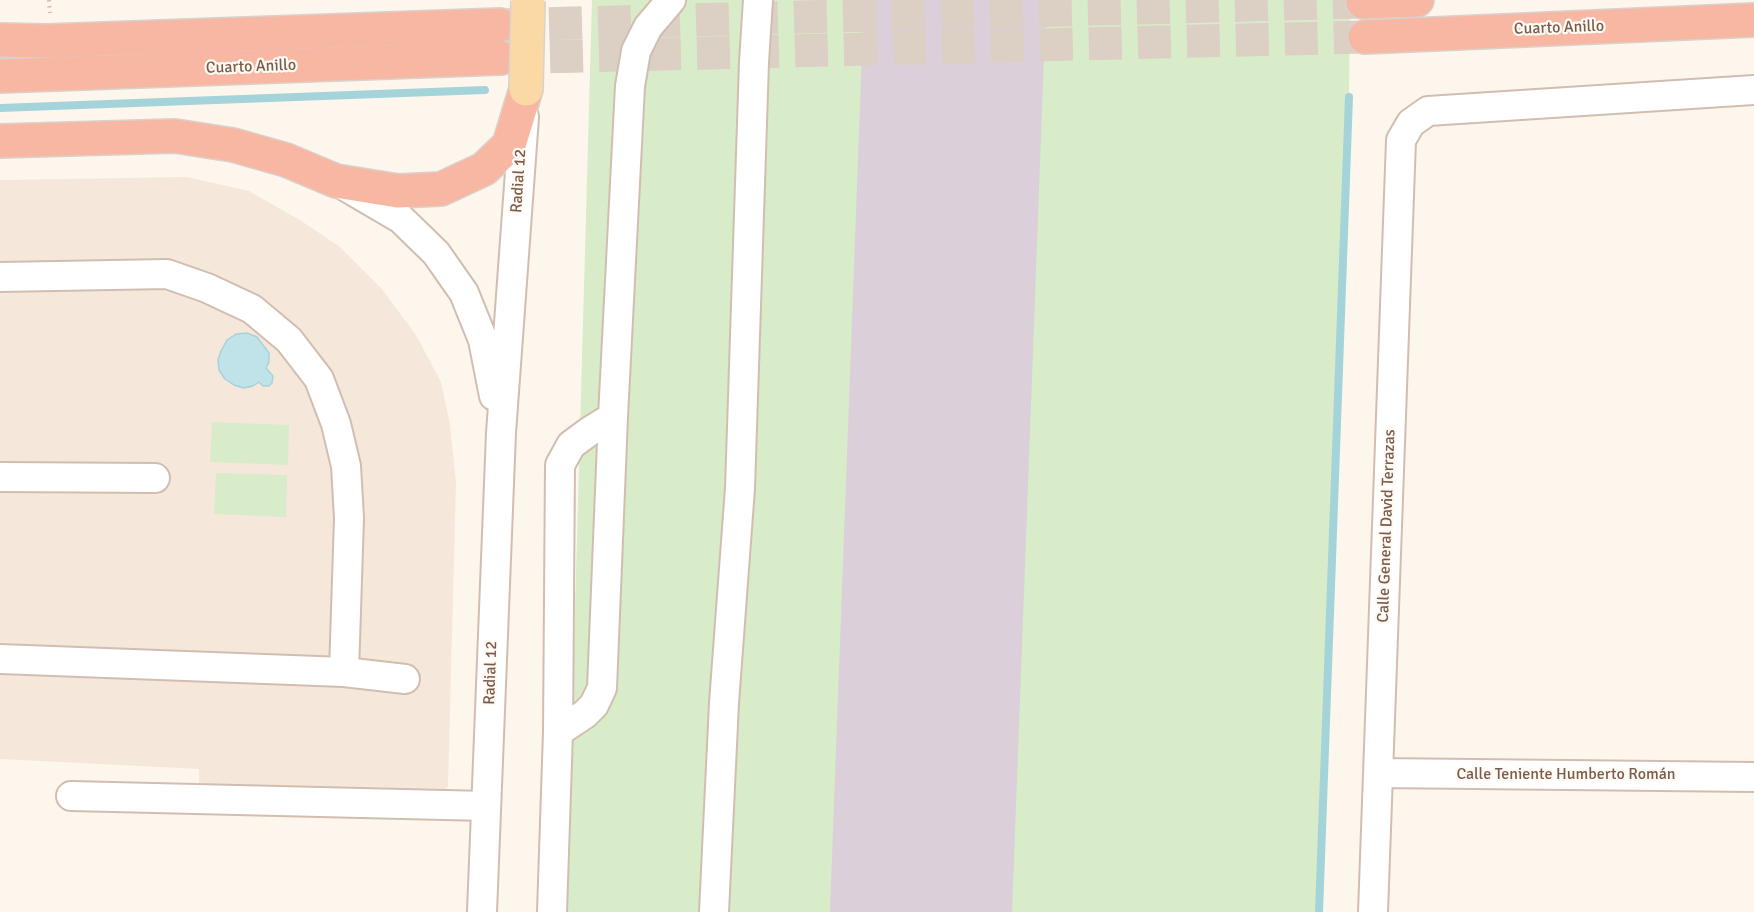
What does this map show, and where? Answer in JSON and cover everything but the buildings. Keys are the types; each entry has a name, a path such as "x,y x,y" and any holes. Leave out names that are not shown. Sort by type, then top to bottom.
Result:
{"highway":[{"path":"1363,2 1418,0"},
{"name":"Cuarto Anillo","path":"1365,37 1754,20"},
{"name":"Cuarto Anillo","path":"0,40 47,41 500,25"},
{"name":"Cuarto Anillo","path":"0,76 501,58"},
{"path":"0,141 175,136 233,145 286,160 336,181 398,191 441,189 484,169 508,145 526,89"}],"main road":[{"name":"Radial 12","path":"526,89 528,1"}],"street":[{"path":"558,732 585,714 594,705 602,688 630,86 636,51 648,27 671,0"},
{"path":"714,912 724,703 740,488 753,74 758,0"},
{"name":"Radial 12","path":"482,912 501,433 526,89"},
{"name":"Calle General David Terrazas","path":"1374,912 1401,140 1411,123 1428,111 1754,90"},
{"name":"Radial 12","path":"336,181 401,219 436,253 464,293 483,340 501,433"},
{"path":"0,277 167,274 207,288 252,309 289,340 319,379 336,424 346,466 349,518 344,672"},
{"path":"552,912 558,732 560,465 571,445 590,430 613,417"},
{"path":"0,477 155,478"},
{"path":"0,659 344,672 405,679"},
{"name":"Calle Teniente Humberto Román","path":"1379,773 1754,777"},
{"path":"71,796 486,806"}],"shaded area":[{"path":"187,177 249,191 303,222 340,247 381,288 416,335 441,382 450,425 456,483 448,786 440,798 199,789 199,769 0,759 0,180"}],"green space":[{"path":"592,0 880,0 841,912 565,912"},
{"path":"1042,0 1350,0 1349,97 1319,912 1007,912"},
{"path":"212,422 289,425 288,465 210,462"},
{"path":"216,473 287,475 286,517 214,514"}],"water":[{"path":"247,333 257,337 269,353 266,368 273,376 269,386 263,386 259,382 244,388 234,385 225,379 219,370 218,360 227,340 236,334"}],"waterway":[{"path":"0,108 485,90"},
{"path":"1319,912 1349,97"}],"runway":[{"path":"921,912 955,0"}],"tunnel":[{"path":"500,25 1363,2"},
{"path":"501,58 1365,37"}]}
